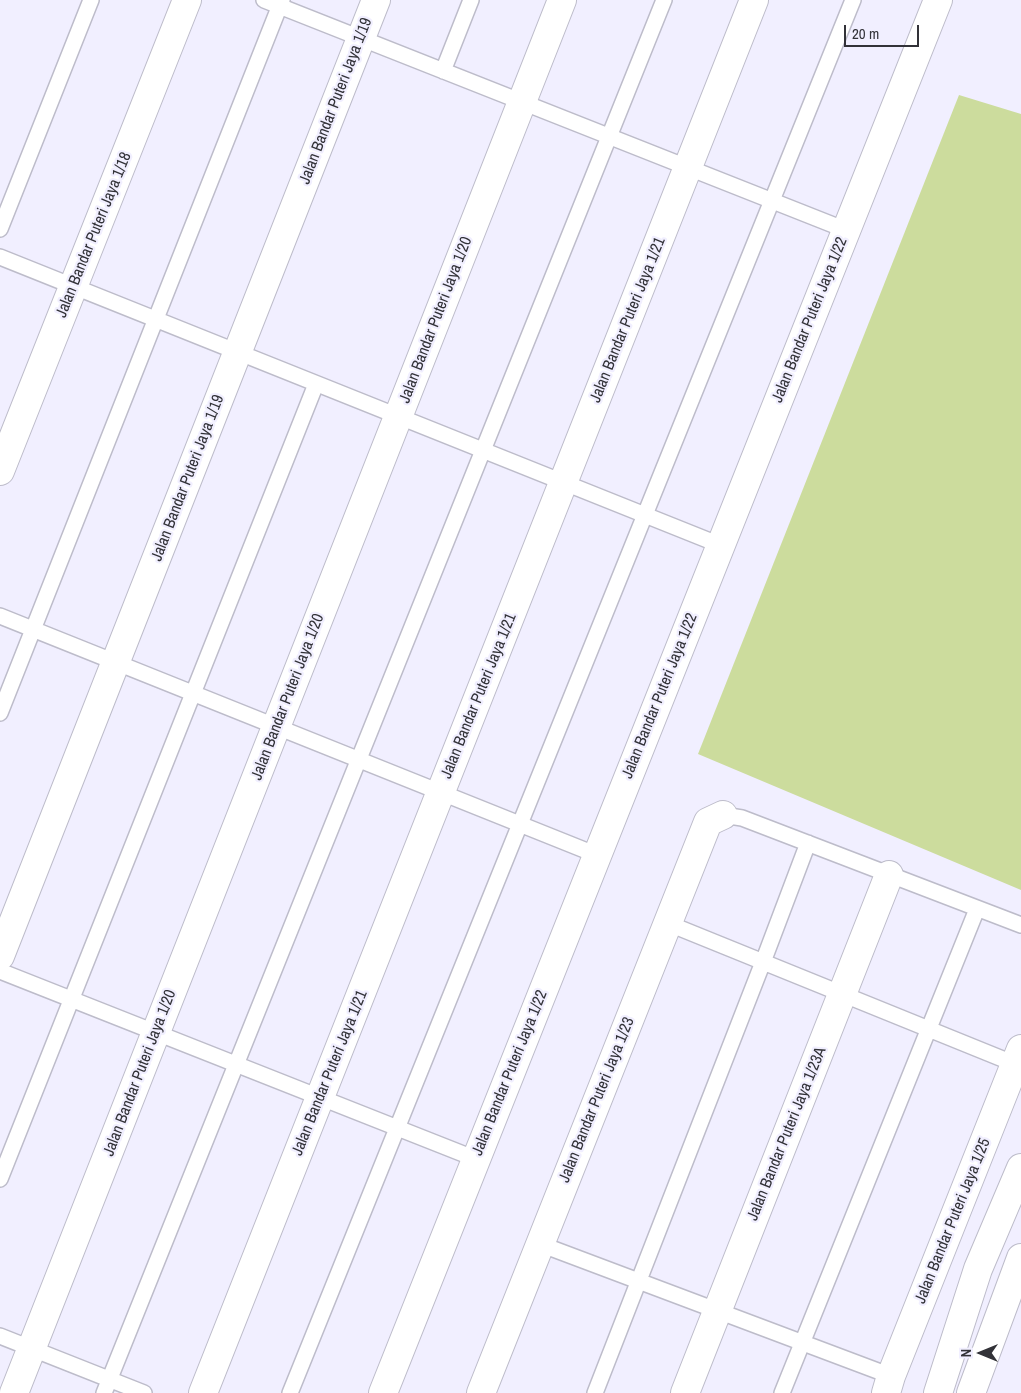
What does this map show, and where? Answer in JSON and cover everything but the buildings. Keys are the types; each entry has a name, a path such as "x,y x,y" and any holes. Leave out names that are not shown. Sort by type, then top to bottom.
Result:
{"street":[{"name":"Jalan Bandar Puteri Jaya 1/18","path":"0,471 187,0"},
{"name":"Jalan Bandar Puteri Jaya 1/19","path":"0,956 376,0"},
{"name":"Jalan Bandar Puteri Jaya 1/20","path":"14,1393 562,0"},
{"name":"Jalan Bandar Puteri Jaya 1/21","path":"203,1393 754,0"},
{"name":"Jalan Bandar Puteri Jaya 1/22","path":"383,1393 938,0"},
{"name":"Jalan Bandar Puteri Jaya 1/23","path":"481,1393 708,822 723,816"},
{"name":"Jalan Bandar Puteri Jaya 1/23A","path":"685,1393 889,875"},
{"name":"Jalan Bandar Puteri Jaya 1/25","path":"889,1384 1018,1057"},
{"path":"938,1393 978,1269 1021,1168"},
{"path":"971,1393 1021,1258"}],"lane":[{"path":"0,229 91,0"},
{"path":"264,0 281,3 443,71 846,230"},
{"path":"443,71 471,0"},
{"path":"107,1386 664,0"},
{"path":"290,1393 853,0"},
{"path":"0,713 281,3"},
{"path":"0,257 720,545"},
{"path":"0,1180 316,384"},
{"path":"0,616 597,855"},
{"path":"723,816 742,818 1021,925"},
{"path":"595,1393 808,843"},
{"path":"782,1393 976,909"},
{"path":"667,924 928,1029 1018,1057"},
{"path":"0,971 476,1159"},
{"path":"540,1244 803,1342 889,1384"},
{"path":"0,1336 32,1348 107,1386 144,1393"}],"green space":[{"path":"959,95 1021,114 1021,890 698,754"}]}
